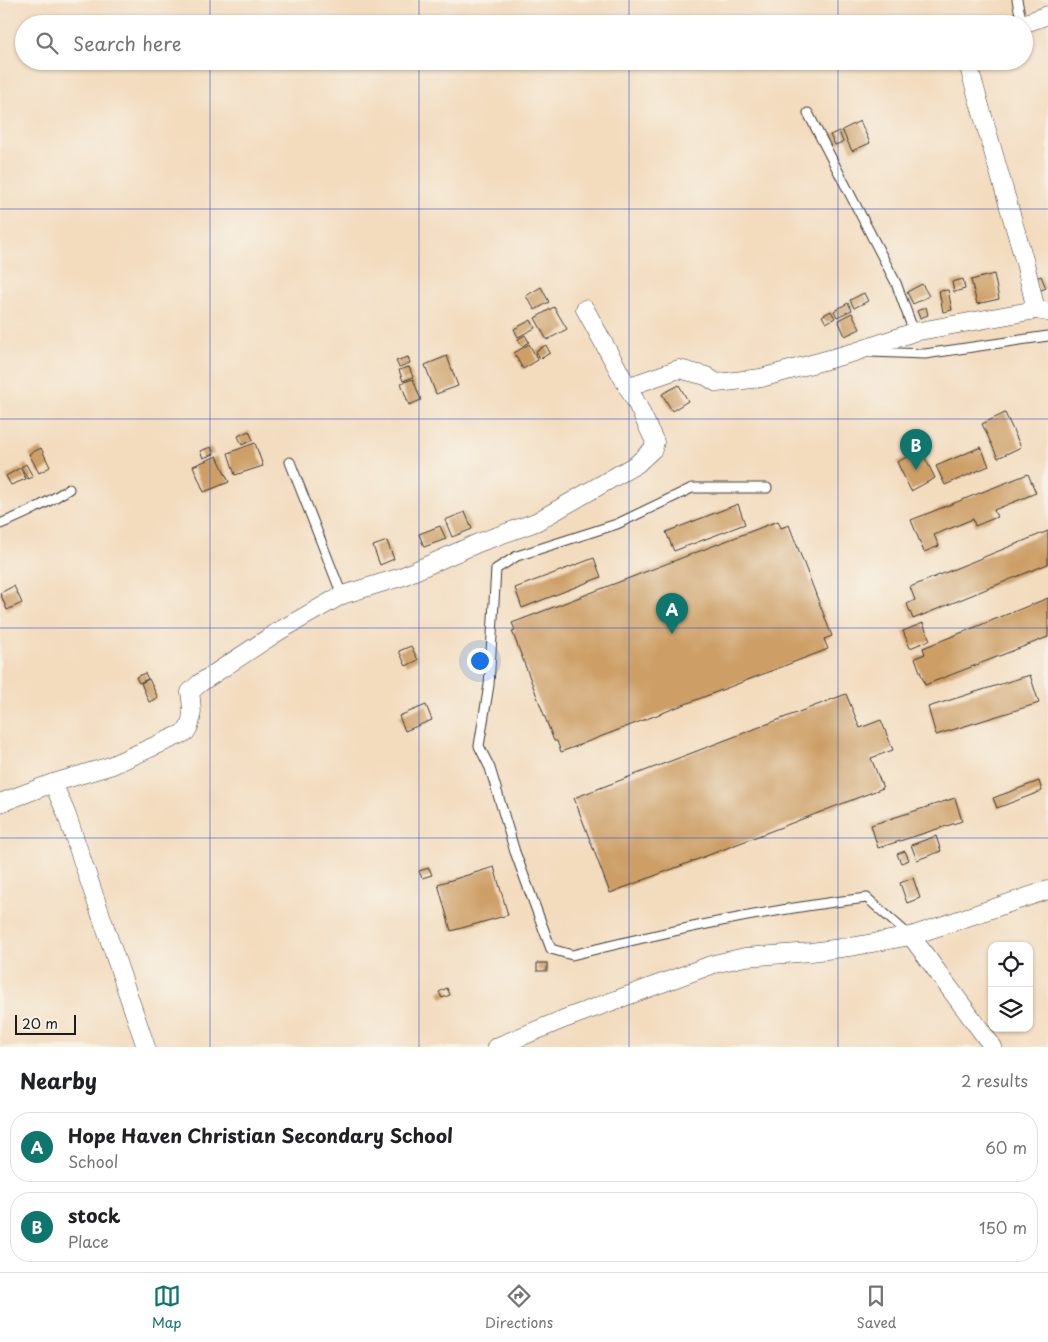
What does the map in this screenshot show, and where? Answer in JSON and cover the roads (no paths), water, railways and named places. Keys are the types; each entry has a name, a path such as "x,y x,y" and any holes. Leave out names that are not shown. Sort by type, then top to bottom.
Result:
{"street":[{"path":"1033,20 1048,15"},
{"path":"627,386 679,369 706,376 717,383 761,378 855,352 914,332 1042,311 1022,254 970,70"},
{"path":"0,803 53,783 110,766 186,732 191,725 192,702 190,692 200,683 279,631 342,595 401,577 478,543 536,522 637,464 653,449 655,442 637,404 585,309"},
{"path":"53,783 66,812 146,1047"},
{"path":"496,1047 714,964 745,957 838,949 911,936 1048,890"},
{"path":"911,936 993,1047"}],"lane":[{"path":"1017,0 1021,15"},
{"path":"808,113 896,283 914,332"},
{"path":"855,352 925,354 1048,336"},
{"path":"290,462 342,595"},
{"path":"767,488 692,488 617,524 517,556 496,568 489,685 479,746 490,768 515,852 551,949 572,955 704,925 826,903 867,898 911,936"},
{"path":"0,524 48,502 69,489"}],"place":[{"name":"stock","path":"916,470"},
{"name":"Hope Haven Christian Secondary School","path":"672,634"}]}
